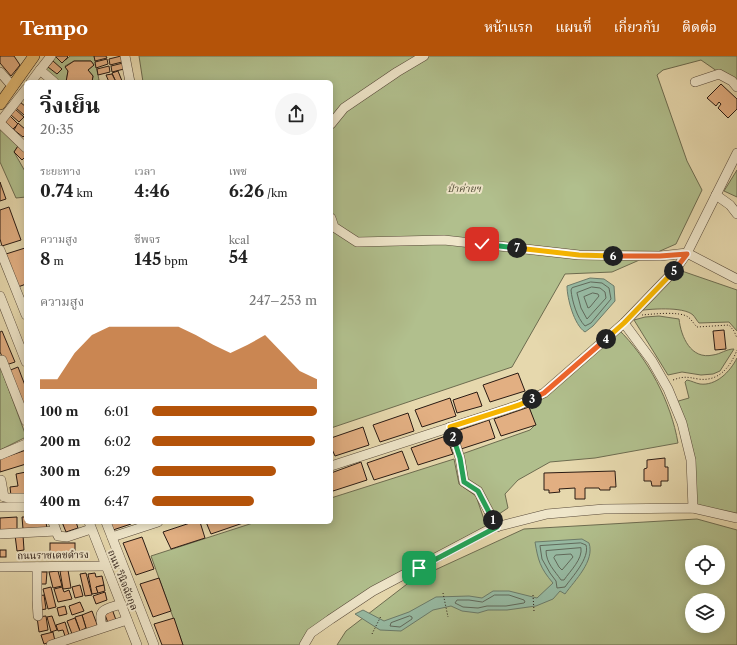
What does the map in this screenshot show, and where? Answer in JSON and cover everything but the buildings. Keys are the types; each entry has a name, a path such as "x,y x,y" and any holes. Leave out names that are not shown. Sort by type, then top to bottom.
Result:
{"main road":[{"path":"0,104 34,56"}],"street":[{"path":"32,80 51,56"},
{"path":"125,56 130,80"},
{"path":"333,122 344,108 397,72 424,56"},
{"path":"40,70 52,80"},
{"path":"0,72 13,87"},
{"path":"695,82 719,74 732,81 737,87"},
{"path":"24,95 0,122 24,146"},
{"path":"333,465 519,405 544,393 624,323 676,269 687,254 737,153"},
{"path":"716,194 730,205 737,214"},
{"path":"333,224 334,227 357,242 444,240 579,255 660,256 687,254 737,279"},
{"path":"0,250 24,310"},
{"path":"0,296 24,357"},
{"path":"624,323 652,361 665,384 682,423 691,460 693,508"},
{"path":"1,359 24,416"},
{"path":"450,427 460,458 464,482 478,491 497,527"},
{"path":"0,455 24,445"},
{"path":"1,480 4,497 24,498"},
{"path":"0,507 24,507"},
{"path":"304,645 311,633 373,592 497,527 547,514 604,509 693,508 737,518"},
{"path":"54,524 58,536 66,536 90,525"},
{"path":"107,524 154,645"},
{"path":"112,537 152,524"},
{"name":"ถนน วินิจฉัยกุล","path":"90,525 137,645"},
{"path":"0,534 56,531"},
{"path":"37,566 38,616"},
{"name":"ถนนราชเดชดำรง","path":"0,567 106,566"},
{"path":"102,625 100,616 101,613 104,610 121,604"},
{"path":"51,645 127,620"}],"path":[{"path":"639,317 658,313 688,316 696,327 729,325 737,338"},
{"path":"665,384 681,376 704,379 717,377 729,367 737,350"},
{"path":"443,593 448,617"},
{"path":"533,595 534,611"},
{"path":"372,634 381,616"}],"green space":[{"path":"53,56 66,60 70,56 94,56 99,80 92,80 93,76 88,70 94,65 91,61 74,61 65,66 68,71 66,80 58,80 45,69"},
{"name":"ป่าค่ายฯ","path":"139,56 737,56 737,85 701,60 663,70 657,75 687,161 702,190 676,244 612,272 565,274 512,367 333,427 333,80 143,80"},
{"path":"0,128 18,146 14,152 24,170 24,197 16,198 0,162"},
{"path":"737,170 737,197 724,191"},
{"path":"676,269 737,290 737,331 729,322 699,323 693,315 682,310 666,309 636,311"},
{"path":"659,316 679,319 682,333 688,346 699,354 705,356 713,355 734,349 720,371 713,374 701,375 682,372 668,375 634,320 645,317"},
{"path":"618,329 639,353 657,382 670,412 678,443 595,458 550,462 518,480 505,494 508,508 496,516 466,479 462,454 530,430 535,425 529,407 542,394"},
{"path":"737,358 737,518 693,508 695,485 675,402 689,398 685,382 687,380 700,384 712,383 722,377 731,368"},
{"path":"0,366 24,431 24,438 0,450"},
{"path":"454,459 459,484 476,496 488,531 327,616 303,639 300,645 183,645 151,556 250,524 333,524 333,497"},
{"path":"697,519 737,530 737,645 337,645 346,631 411,581 524,529"}],"water":[{"path":"590,278 604,279 614,286 615,301 593,326 585,332 581,329 574,318 568,297 567,286"},
{"path":"582,539 589,543 590,550 587,563 579,576 565,594 560,591 553,599 536,606 507,610 488,610 478,613 462,611 451,606 433,610 401,631 380,630 355,614 363,610 384,621 409,612 436,597 469,596 482,598 493,591 509,591 537,598 553,583 540,564 535,542"}],"route":[{"path":"419,568 492,528 497,527 478,491 464,482 460,458 450,427 519,405 544,393 624,323 676,269 687,254 660,256 579,255 482,244"}]}
